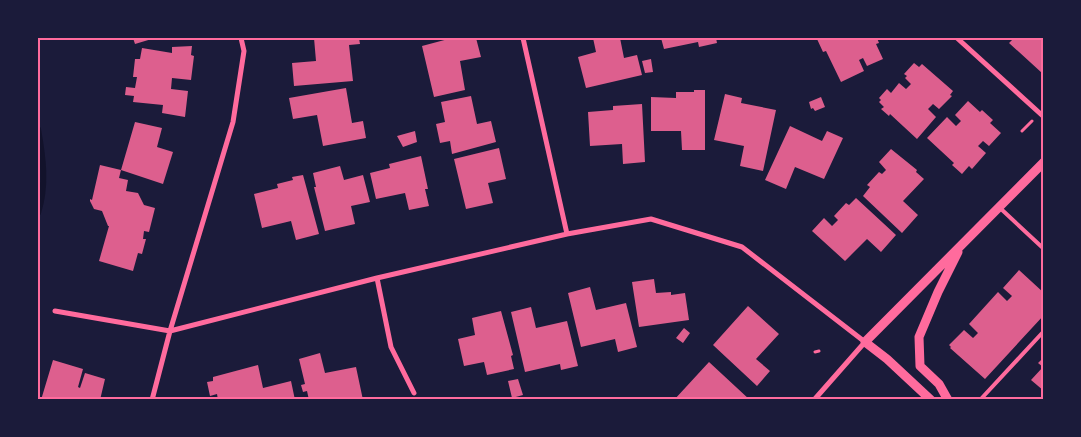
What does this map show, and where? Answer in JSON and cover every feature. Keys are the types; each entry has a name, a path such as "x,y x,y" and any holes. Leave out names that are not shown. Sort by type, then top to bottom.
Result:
{"street":[{"path":"152,400 170,330 233,122 244,51 241,38"},
{"path":"523,38 566,234"},
{"path":"957,38 1044,117"},
{"path":"814,400 865,342 1044,162"},
{"path":"55,311 170,330 377,278 566,234 651,219 742,247 887,359 931,400"},
{"path":"948,400 939,384 920,366 918,340 938,292 963,244"},
{"path":"377,278 390,347 414,392"}],"lane":[{"path":"1000,208 1044,249"},
{"path":"980,400 1044,332"}],"building":[{"path":"133,38 155,38 135,44"},
{"path":"314,38 359,38 360,44 349,45 353,81 294,86 292,63 316,61"},
{"path":"452,38 476,38 481,57 460,61 465,90 434,97 422,46"},
{"path":"593,38 620,38 624,58 637,55 642,75 586,88 578,57 596,52"},
{"path":"661,38 716,38 717,43 699,47 698,42 664,49"},
{"path":"877,38 879,43 876,44 883,59 867,66 863,58 859,60 864,71 841,82 826,51 823,52 817,39"},
{"path":"1014,38 1044,38 1044,71 1042,73 1009,43"},
{"path":"192,46 191,55 194,56 191,80 172,78 171,89 188,91 185,117 162,113 163,105 133,102 134,96 125,95 126,87 135,88 137,77 133,77 135,59 140,59 142,48 172,53 172,47"},
{"path":"651,59 653,72 645,73 642,61"},
{"path":"914,63 919,67 922,64 953,91 950,95 952,96 939,109 933,104 928,109 936,117 917,139 890,114 889,116 881,109 884,107 879,102 881,100 879,98 887,89 891,93 899,83 906,89 911,84 904,74"},
{"path":"346,88 352,123 363,121 366,138 323,146 317,115 293,119 289,98"},
{"path":"694,90 705,90 705,150 682,150 681,131 651,131 651,97 676,98 676,92 694,92"},
{"path":"725,94 742,98 741,103 776,110 763,171 740,166 744,146 714,140"},
{"path":"471,96 477,124 491,121 496,142 452,154 450,141 440,143 436,124 445,122 441,102"},
{"path":"821,97 825,107 815,111 813,108 811,109 809,102"},
{"path":"968,101 993,120 990,123 1001,133 989,146 983,141 978,146 986,153 972,169 969,166 962,174 952,165 954,163 927,138 947,117 956,126 961,121 955,115"},
{"path":"642,104 645,162 623,164 622,144 590,146 588,112 613,110 613,106"},
{"path":"135,122 162,128 157,147 173,152 163,184 121,170"},
{"path":"790,126 822,141 827,131 843,138 824,179 795,167 786,189 765,180"},
{"path":"415,131 417,142 403,147 397,136"},
{"path":"499,148 506,179 488,183 493,203 466,209 454,159"},
{"path":"891,149 917,170 916,172 924,179 903,201 918,215 902,233 863,196 870,187 867,185 879,172 882,174 886,170 879,162"},
{"path":"421,156 428,189 425,189 429,206 409,210 405,193 376,199 370,173 390,168 389,164"},
{"path":"100,165 121,170 119,178 128,180 126,191 138,193 144,205 155,208 149,232 144,231 143,239 146,239 142,254 138,253 133,271 99,261 109,226 102,211 94,209 90,201 90,199 92,200"},
{"path":"340,166 344,180 363,175 370,202 351,206 355,224 325,231 314,187 316,187 313,173"},
{"path":"303,175 319,234 296,240 291,221 262,228 254,194 278,188 277,184 293,180 292,177"},
{"path":"856,198 896,235 881,252 867,239 845,261 812,231 824,218 832,226 838,220 834,216 846,203 849,205"},
{"path":"1019,270 1044,293 1044,315 985,379 949,345 964,330 973,338 978,333 969,324 998,292 1007,301 1012,296 1003,288"},
{"path":"654,279 656,293 671,292 671,295 685,293 689,320 639,327 632,282"},
{"path":"590,287 596,310 626,303 637,347 618,352 615,339 581,347 568,293"},
{"path":"748,306 779,334 756,359 770,371 757,386 713,345"},
{"path":"531,307 536,328 567,321 578,366 561,370 560,364 525,372 511,312"},
{"path":"501,311 513,355 511,356 514,369 487,375 484,362 464,366 458,339 475,335 472,318"},
{"path":"684,328 690,333 683,343 676,338"},
{"path":"320,353 325,373 356,367 363,400 309,400 307,391 303,392 301,385 305,384 299,359"},
{"path":"1044,357 1044,391 1031,380 1043,367 1038,363"},
{"path":"53,360 83,369 78,387 80,388 85,373 105,379 100,400 41,400"},
{"path":"709,362 750,400 674,400"},
{"path":"258,365 263,388 291,381 295,400 242,400 242,397 231,400 218,400 217,394 210,396 207,382 213,381 213,377"},
{"path":"518,379 523,395 512,398 508,381"}],"waterway":[{"path":"38,129 43,160 43,182 38,213"}]}
